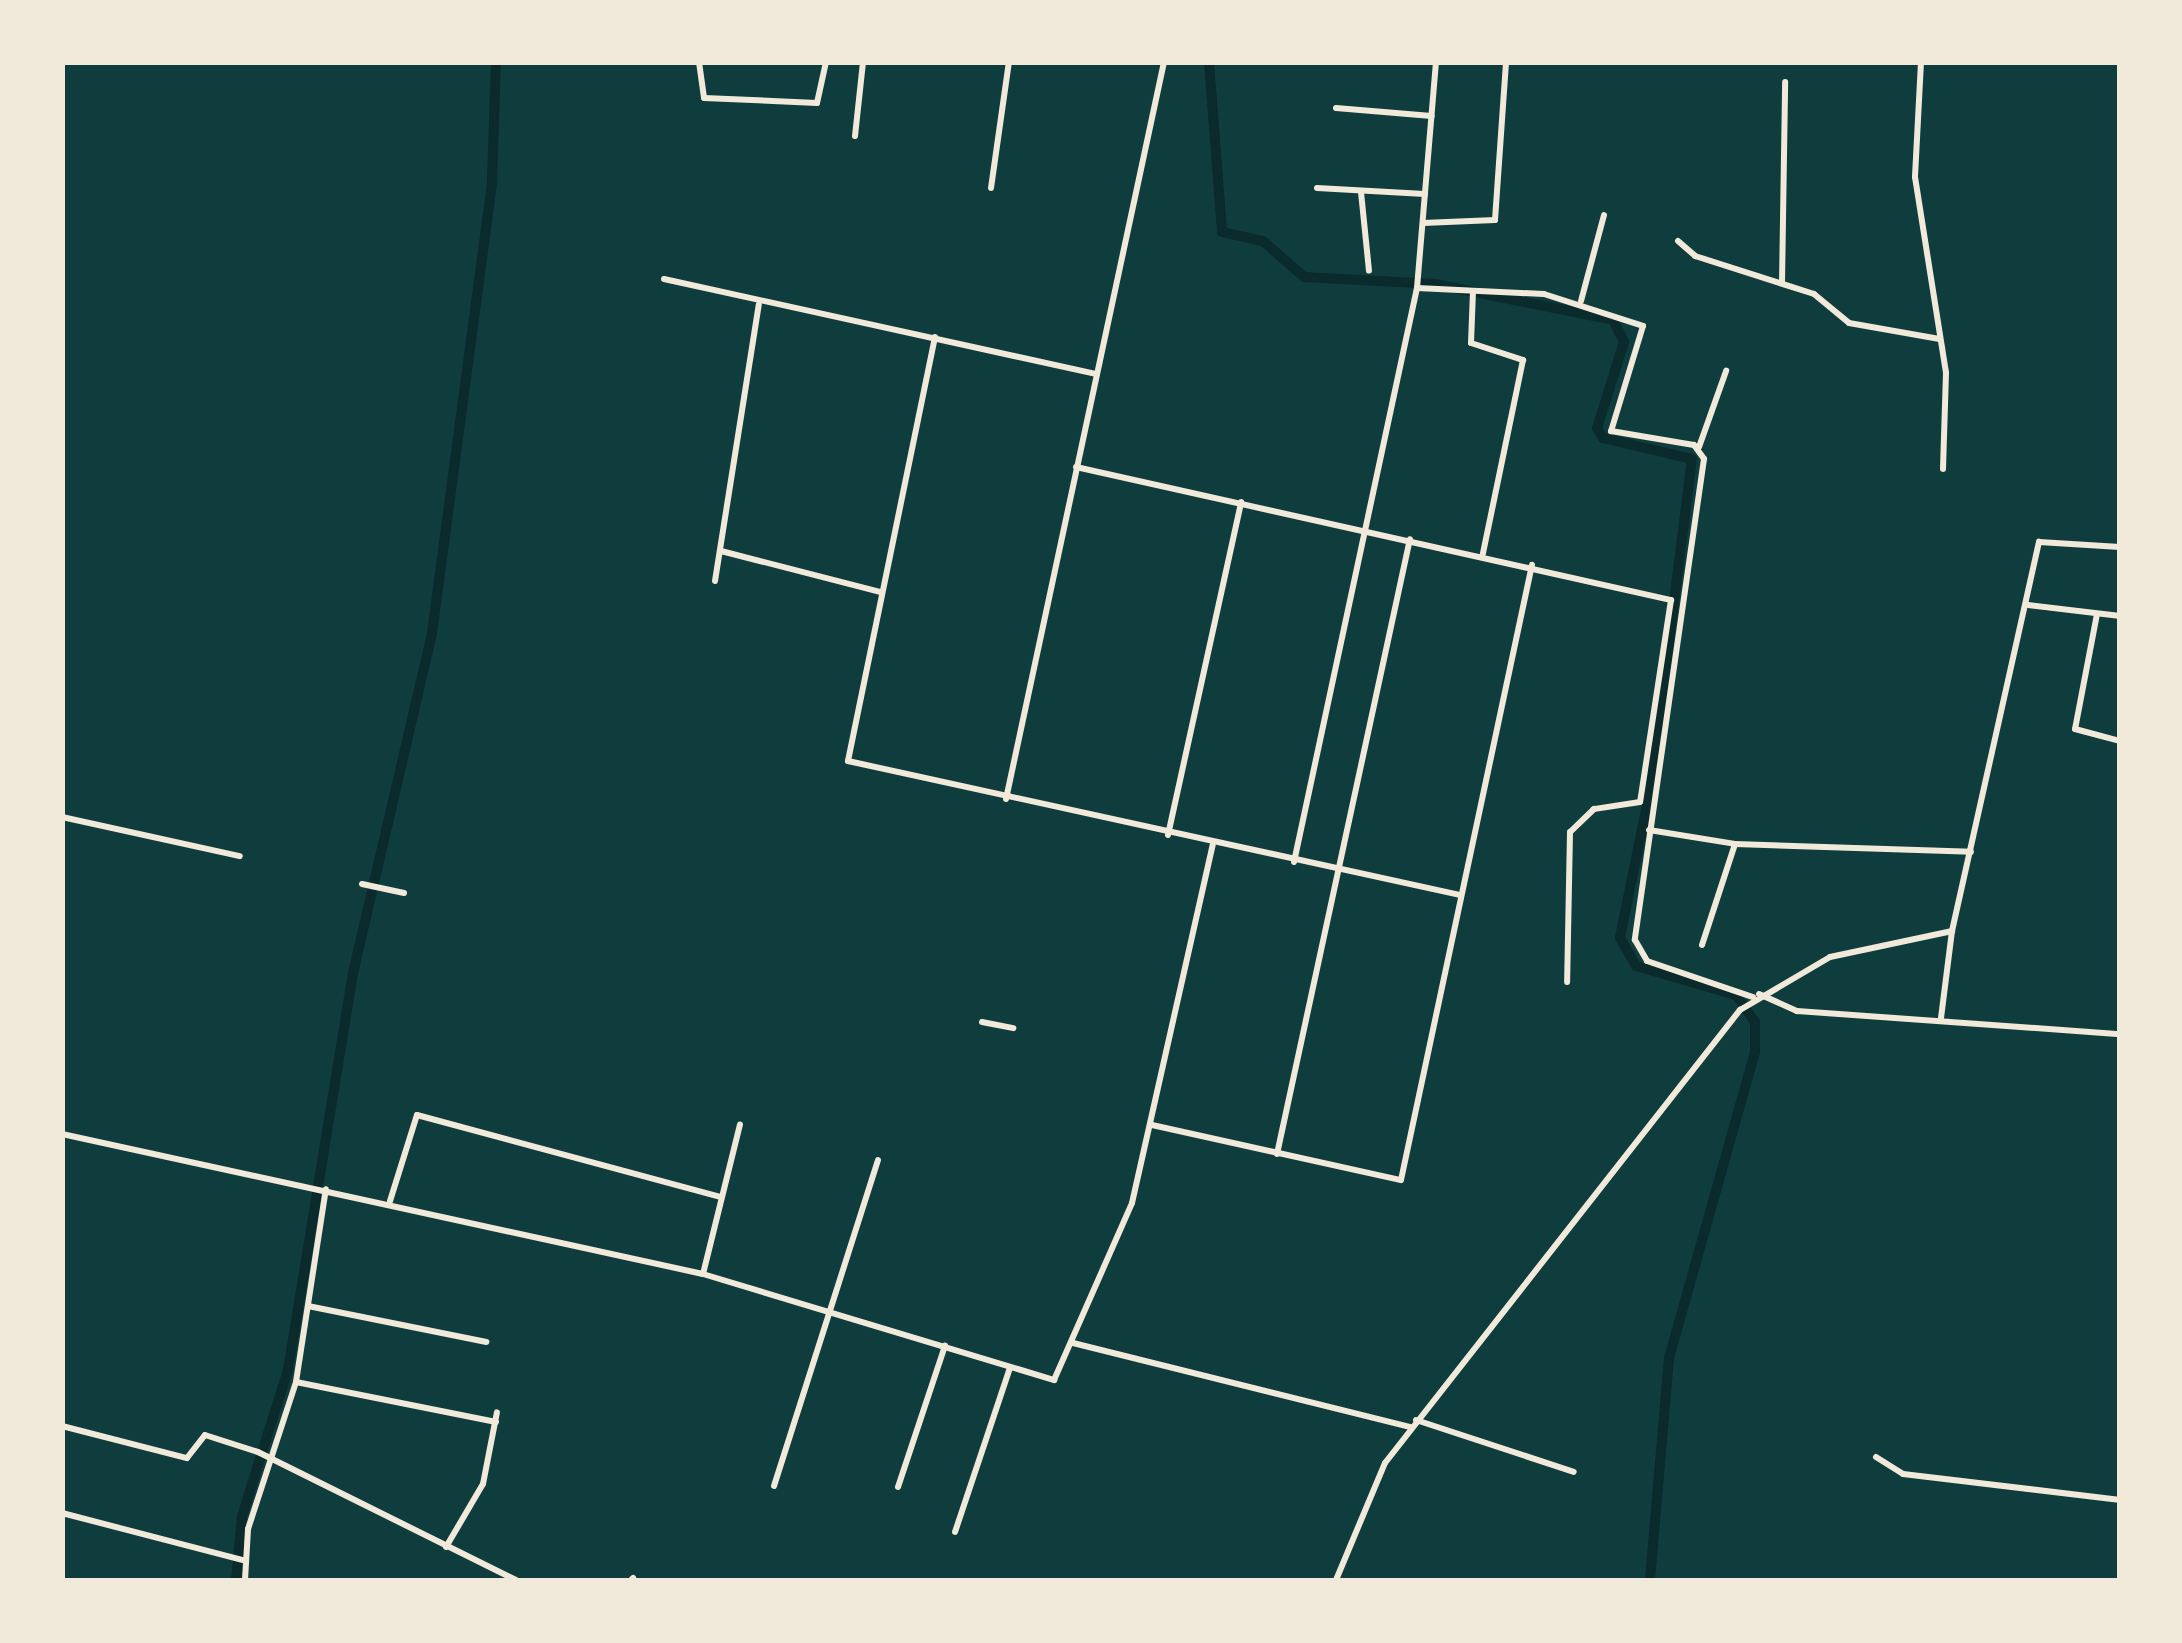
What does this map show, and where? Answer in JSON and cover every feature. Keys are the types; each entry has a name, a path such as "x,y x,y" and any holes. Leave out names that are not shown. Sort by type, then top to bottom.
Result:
{"street":[{"path":"700,62 704,98 817,103 826,62"},
{"path":"855,136 862,62"},
{"path":"991,188 1010,62"},
{"path":"1006,799 1164,62"},
{"path":"1294,862 1418,284 1436,62"},
{"path":"1422,222 1496,218 1506,62"},
{"path":"1921,62 1915,178 1940,339 1942,469"},
{"path":"1782,282 1785,82"},
{"path":"1336,108 1432,116"},
{"path":"1317,188 1424,194"},
{"path":"1361,192 1369,271"},
{"path":"1580,301 1604,215"},
{"path":"1678,241 1696,256 1782,282 1849,323 1940,339"},
{"path":"664,279 758,304 935,337 1098,374"},
{"path":"1418,284 1580,301 1643,326 1611,430 1698,447"},
{"path":"1472,291 1471,344 1523,357 1482,554"},
{"path":"716,580 758,304"},
{"path":"935,337 848,761 1212,845 1460,895"},
{"path":"1726,371 1698,447 1682,660 1634,908 1642,958 1797,1010 2120,1034"},
{"path":"1076,467 1532,565 1674,607 1640,802 1594,809 1570,832 1567,982"},
{"path":"1168,835 1242,502"},
{"path":"1941,1018 1952,931 2042,538 2120,547"},
{"path":"1277,1154 1410,539"},
{"path":"721,551 881,592"},
{"path":"1152,1126 1401,1180 1532,565"},
{"path":"2028,605 2120,616"},
{"path":"2096,614 2075,729 2120,741"},
{"path":"62,818 240,856"},
{"path":"1648,830 1735,844 1971,852"},
{"path":"1702,945 1735,844"},
{"path":"62,1134 390,1201 703,1274 834,1310 1054,1380 1132,1203 1212,845"},
{"path":"366,885 404,893"},
{"path":"1336,1580 1370,1484 1740,1010 1754,997 1847,952 1952,931"},
{"path":"982,1022 1014,1028"},
{"path":"390,1201 417,1115 721,1197"},
{"path":"703,1274 740,1124"},
{"path":"774,1486 834,1310 878,1160"},
{"path":"245,1580 241,1561 269,1456 296,1382 321,1188"},
{"path":"308,1306 486,1342"},
{"path":"1073,1342 1414,1424 1574,1472"},
{"path":"898,1487 945,1346"},
{"path":"956,1532 1010,1368"},
{"path":"296,1382 496,1422"},
{"path":"446,1546 483,1484 498,1412"},
{"path":"62,1426 186,1458 205,1435 258,1452 516,1580"},
{"path":"1876,1458 1903,1474 2120,1500"},
{"path":"62,1513 241,1561"}],"waterway":[{"path":"236,1580 242,1516 288,1370 353,973 432,633 492,181 496,62"},
{"path":"1209,62 1222,232 1263,241 1304,277 1435,284 1613,320 1624,342 1597,428 1603,438 1692,459 1651,785 1620,938 1636,966 1736,995 1755,1022 1755,1052 1669,1358 1650,1580"}]}
